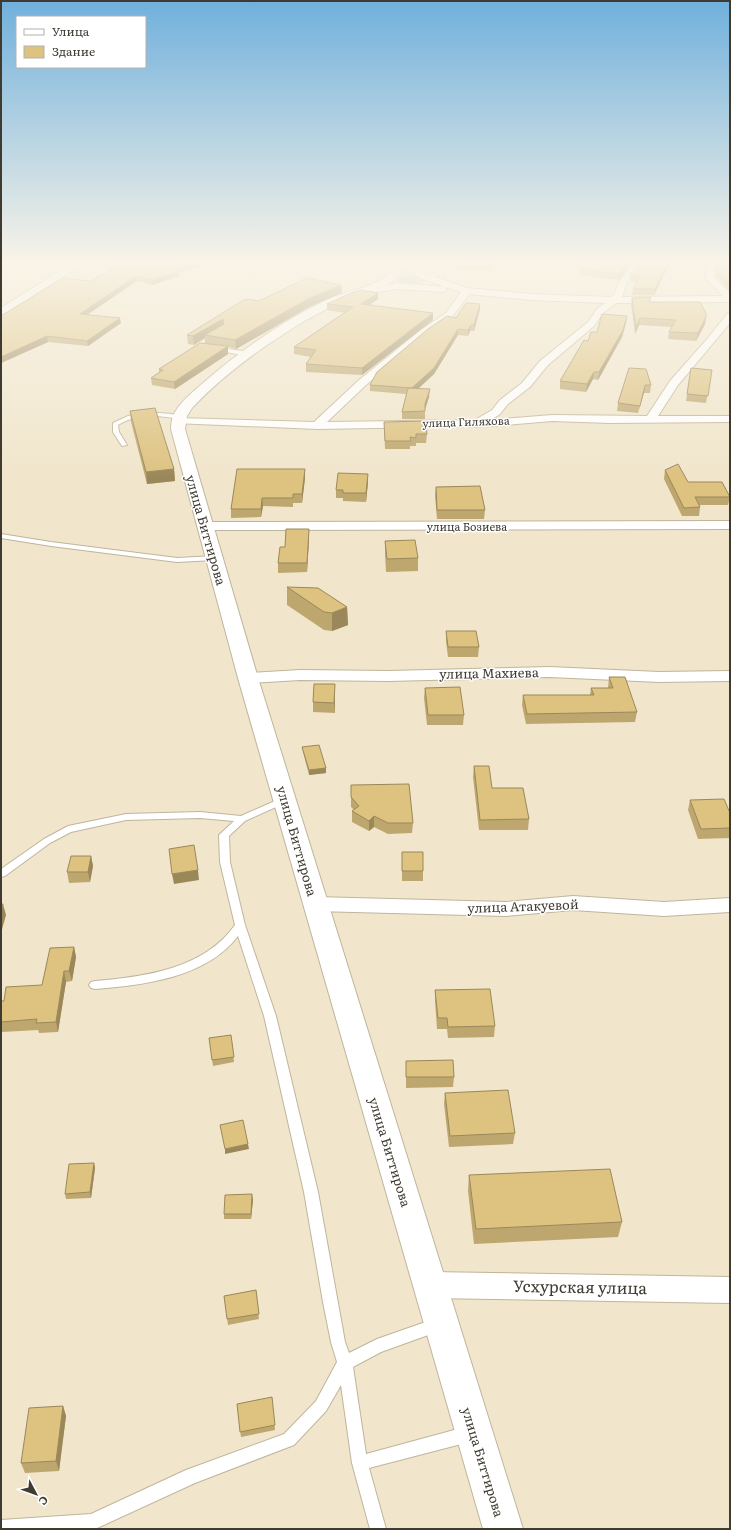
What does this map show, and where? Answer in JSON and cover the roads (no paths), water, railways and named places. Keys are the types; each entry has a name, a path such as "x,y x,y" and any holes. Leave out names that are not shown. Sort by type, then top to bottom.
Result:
{"street":[{"path":"179,419 188,404 208,386 248,354 278,334"},
{"path":"318,426 332,410 363,382 421,334"},
{"path":"479,422 496,412 504,402 526,385 539,368 578,334"},
{"path":"650,420 674,383 716,334"},
{"name":"улица Гиляхова","path":"179,419 257,426 494,423 552,418 650,420 730,419"},
{"name":"улица Биттирова","path":"179,419 179,436 248,678 503,1529"},
{"name":"улица Бозиева","path":"205,526 730,525"},
{"name":"улица Махиева","path":"248,678 300,675 388,676 550,672 585,672 659,677 730,676"},
{"name":"улица Атакуевой","path":"315,904 506,909 537,905 573,903 664,908 730,905"},
{"name":"Усхурская улица","path":"430,1285 730,1290"}],"lane":[{"path":"212,349 248,354"},
{"path":"124,445 116,432 115,424 121,420 148,414 179,419"},
{"path":"1,536 177,560 215,558"},
{"path":"284,800 242,819 224,834 225,862 240,926 270,1016 311,1192 331,1309 338,1342 345,1363 360,1463 378,1529"},
{"path":"1,874 47,841 68,829 126,817 200,815 242,819"},
{"path":"95,985 147,979 192,964 223,946 240,926"},
{"path":"1,1528 92,1522 192,1476 289,1440 321,1406 345,1363 378,1346 442,1323"},
{"path":"360,1463 473,1433"}]}
